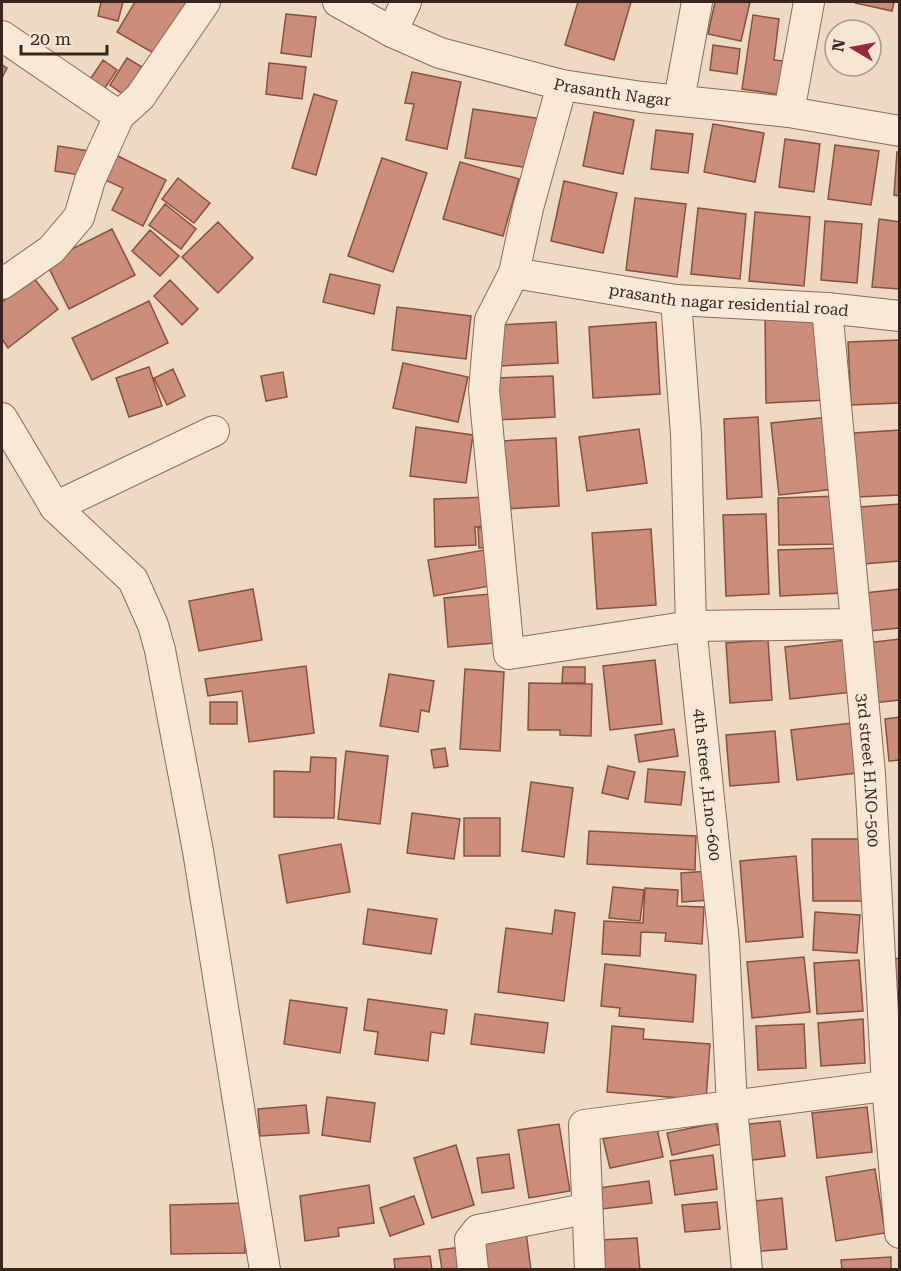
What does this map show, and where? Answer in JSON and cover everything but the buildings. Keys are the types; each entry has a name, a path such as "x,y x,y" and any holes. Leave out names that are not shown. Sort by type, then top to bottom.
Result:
{"street":[{"path":"2,284 51,250 79,217 90,180 119,116 140,97 205,2"},
{"name":"Prasanth Nagar","path":"338,2 392,32 440,53 562,85 789,112 900,131"},
{"path":"392,32 406,2"},
{"path":"679,100 697,2"},
{"path":"789,112 809,2"},
{"path":"2,36 119,116"},
{"path":"562,85 528,208 514,273 490,320 484,390 509,654 691,626 855,624"},
{"name":"prasanth nagar residential road","path":"514,273 676,300 827,308 900,316"},
{"name":"4th street ,H.no-600","path":"676,300 686,434 691,626 724,942 732,1107 747,1269"},
{"name":"3rd street H.NO-500","path":"827,308 870,774 893,1085 900,1233"},
{"path":"5,431 55,507 133,580 153,625 160,650 198,851 265,1269"},
{"path":"55,507 214,431"},
{"path":"590,1269 585,1209 584,1125 893,1085"},
{"path":"473,1269 470,1240 478,1230 585,1209"}]}
